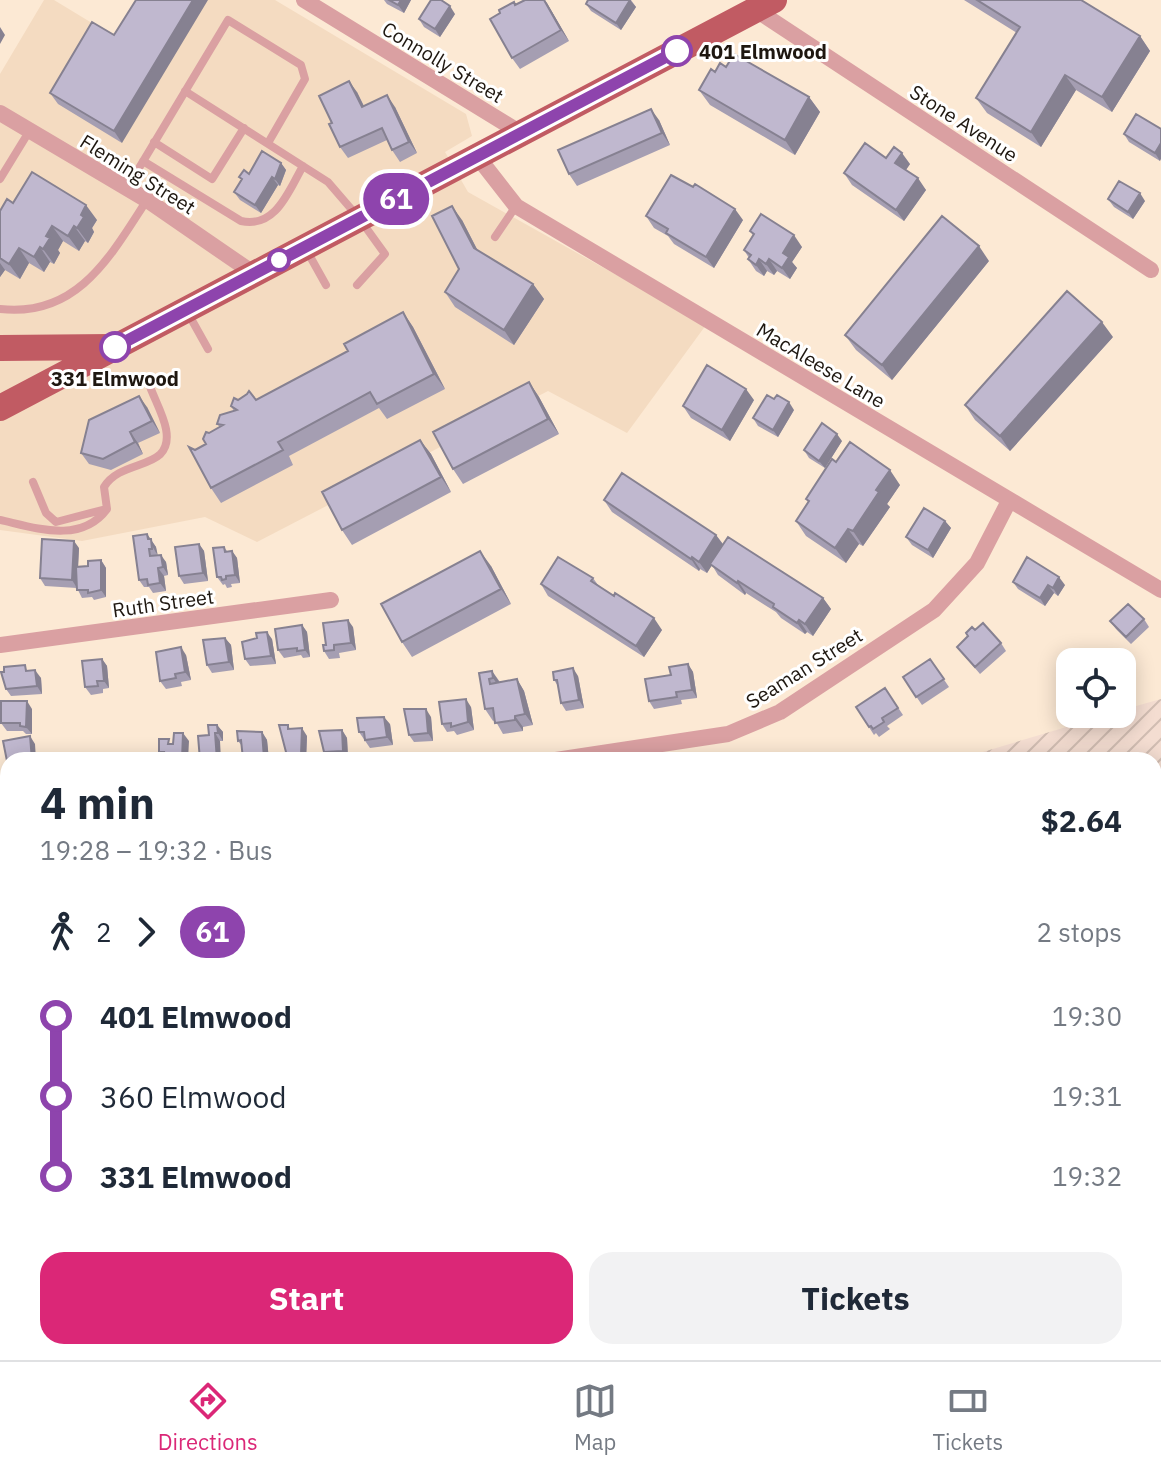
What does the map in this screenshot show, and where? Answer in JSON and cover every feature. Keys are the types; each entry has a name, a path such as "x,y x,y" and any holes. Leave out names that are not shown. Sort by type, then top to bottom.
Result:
{"main road":[{"path":"0,408 765,5"},
{"path":"0,348 115,347"}],"street":[{"name":"Connolly Street","path":"304,0 521,133"},
{"name":"Stone Avenue","path":"765,5 1151,270"},
{"name":"Fleming Street","path":"0,113 147,200 253,273"},
{"name":"MacAleese Lane","path":"477,156 516,206 1161,590"},
{"name":"Seaman Street","path":"609,752 728,734 780,712 934,610 977,563 1009,501"},
{"name":"Ruth Street","path":"0,645 331,600"}],"lane":[{"path":"127,188 228,20 301,65 305,79 268,143"},
{"path":"185,91 328,182 385,254 357,285"},
{"path":"154,142 212,179 244,128"},
{"path":"0,179 30,130"},
{"path":"143,161 241,221 252,223 266,219 279,208 303,166"},
{"path":"0,309 35,307 60,299 84,285 101,269 147,200"},
{"path":"495,237 516,206"},
{"path":"305,246 326,285"},
{"path":"186,309 208,349"},
{"path":"0,520 42,530 65,531 84,528 98,521 107,509 104,487 109,478 136,463 149,463 157,459 164,449 166,427 148,381"},
{"path":"33,482 46,513 56,522 107,509"}],"shaded area":[{"path":"44,0 54,0 115,37 138,0 275,0 466,114 472,136 445,152 468,192 706,325 627,433 548,391 257,542 205,517 82,541 0,530 0,74"},
{"path":"1161,699 1161,752 983,752 1063,728 1136,728 1136,706"}],"building":[{"path":"136,0 193,0 114,131 50,93 92,22 114,35"},
{"path":"431,0 441,0 450,6 435,29 419,19"},
{"path":"525,0 544,0 561,30 512,58 490,19 500,13 499,10"},
{"path":"588,0 630,0 616,23 586,4"},
{"path":"977,0 1081,0 1140,36 1102,97 1065,75 1031,132 976,98 1020,27"},
{"path":"734,54 809,97 785,140 699,90 711,69 715,72 720,63 726,67"},
{"path":"349,81 362,107 387,95 409,142 392,150 382,128 340,147 319,96"},
{"path":"651,109 662,133 569,174 558,150"},
{"path":"1136,114 1161,129 1161,143 1155,153 1124,134"},
{"path":"865,143 886,158 894,147 902,153 895,163 918,178 896,210 844,173"},
{"path":"262,151 281,163 275,179 272,177 255,205 234,192 242,179 239,177 244,170 249,174"},
{"path":"32,172 86,205 81,215 84,217 68,236 52,226 46,236 50,238 34,257 19,248 9,264 0,258 0,211 7,199 13,203"},
{"path":"671,175 693,187 695,184 735,209 706,257 666,233 668,229 646,216"},
{"path":"1119,181 1140,193 1128,212 1108,199"},
{"path":"452,206 474,248 533,284 504,330 445,292 459,269 432,216"},
{"path":"761,214 794,235 783,253 789,257 782,268 769,259 766,264 759,259 756,265 748,259 751,255 744,250 754,234 750,231"},
{"path":"942,216 979,246 882,365 845,335"},
{"path":"1067,291 1102,322 1000,436 965,405"},
{"path":"403,312 434,374 377,404 370,392 278,442 283,450 211,488 189,447 195,450 206,444 203,439 206,432 223,425 217,424 220,415 237,410 231,406 234,398 238,400 249,391 256,400 348,351 344,344"},
{"path":"707,365 746,389 722,430 683,406"},
{"path":"529,382 548,419 453,469 433,432"},
{"path":"767,395 774,399 777,395 789,402 773,430 753,418"},
{"path":"139,396 152,421 130,432 135,442 103,459 81,453 89,420"},
{"path":"822,423 837,434 819,461 804,450"},
{"path":"420,440 441,477 342,530 322,492"},
{"path":"850,442 890,470 853,531 848,529 835,548 796,521 832,459 836,462"},
{"path":"622,473 716,535 699,562 604,500"},
{"path":"924,508 945,521 928,550 906,537"},
{"path":"147,534 151,539 150,556 161,555 163,567 158,568 160,583 148,585 147,579 139,580 133,536"},
{"path":"728,537 823,598 805,624 799,620 797,623 773,607 774,604 710,564"},
{"path":"42,539 74,541 72,580 40,578"},
{"path":"199,544 203,573 179,576 175,547"},
{"path":"224,547 225,552 232,551 235,575 222,580 217,577 213,548"},
{"path":"480,551 501,589 402,642 381,604"},
{"path":"558,557 593,578 591,581 614,596 615,593 654,618 636,646 541,584"},
{"path":"1027,557 1059,577 1053,588 1048,585 1040,598 1013,582"},
{"path":"101,560 101,590 88,593 88,590 77,590 76,567 88,566 88,561"},
{"path":"1128,604 1144,619 1126,637 1110,621"},
{"path":"348,620 351,643 334,645 334,650 324,651 323,623"},
{"path":"983,623 1001,643 975,667 957,647 972,627 975,630"},
{"path":"302,625 305,650 278,650 275,629"},
{"path":"267,632 271,656 245,659 242,642 257,638 256,633"},
{"path":"225,638 229,662 207,665 203,640"},
{"path":"181,647 185,672 175,674 176,678 160,681 156,652"},
{"path":"102,659 104,681 97,681 98,686 85,687 82,661"},
{"path":"930,659 944,679 916,697 903,677"},
{"path":"688,664 692,690 676,692 677,697 649,701 645,679 671,675 669,667"},
{"path":"25,665 26,671 35,670 37,686 6,689 1,672 4,672 4,667"},
{"path":"573,668 579,700 561,703 553,672"},
{"path":"492,671 490,684 517,679 525,714 515,716 515,720 495,723 493,708 485,709 479,673"},
{"path":"885,688 898,708 882,718 884,722 873,729 856,707"},
{"path":"466,699 468,722 451,727 451,723 442,724 439,702"},
{"path":"1,701 27,701 26,727 20,726 20,723 1,723"},
{"path":"404,709 426,709 428,733 409,735"},
{"path":"384,717 387,737 365,740 364,732 359,732 357,718"},
{"path":"208,725 217,725 216,752 199,752 198,736 209,735"},
{"path":"279,725 288,725 288,729 302,728 301,752 286,752"},
{"path":"342,730 343,751 324,752 319,731"},
{"path":"237,731 262,732 264,752 242,752 241,740 238,741"},
{"path":"174,733 183,733 182,752 159,752 159,739 169,739 168,744 173,744"},
{"path":"30,736 31,752 5,752 3,741"}],"bus line":[{"name":"61","path":"115,347 677,51"}],"place":[{"name":"401 Elmwood","path":"677,51"},
{"name":"331 Elmwood","path":"115,347"}]}
